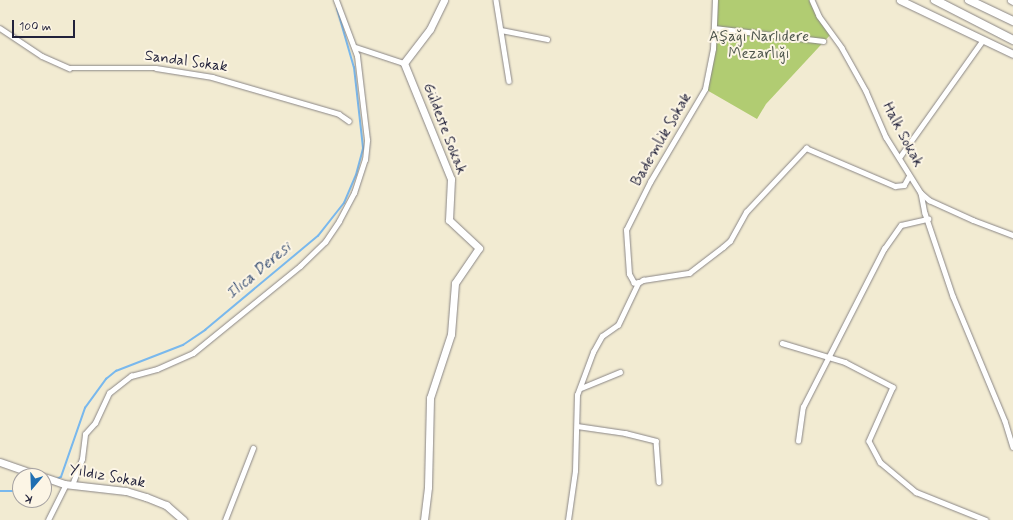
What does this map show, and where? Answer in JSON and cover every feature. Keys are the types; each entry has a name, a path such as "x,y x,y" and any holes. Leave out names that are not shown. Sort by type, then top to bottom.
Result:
{"highway":[{"path":"935,0 1013,40"},
{"path":"969,0 1013,22"}],"street":[{"path":"336,0 351,45 404,63 430,29 444,0"},
{"path":"496,0 509,81"},
{"name":"Bademlik Sokak","path":"638,284 634,283 629,274 626,230 650,182 705,89 710,74 715,0"},
{"name":"Halk Sokak","path":"812,0 819,16 842,48 866,90 886,137 921,193 929,200 973,220 1013,235"},
{"path":"900,0 1013,54"},
{"name":"Sandal Sokak","path":"0,28 42,56 69,68 156,68 212,77 332,112 349,121"},
{"path":"714,28 823,41"},
{"path":"501,30 547,39"},
{"path":"899,158 983,40"},
{"path":"48,520 82,459 85,434 95,423 109,393 131,376 157,369 193,353 300,266 325,242 340,221 356,186 365,160 367,140 354,47"},
{"name":"Güldeste Sokak","path":"404,63 452,178 449,220 479,248 456,283 451,334 430,398 428,487 424,520"},
{"path":"568,520 575,471 577,426 576,401 593,352 602,336 618,325 638,284 643,280 689,273 723,247 730,241 746,212 806,148 895,186 904,185 909,176"},
{"path":"921,193 953,296 1005,421 1013,447"},
{"path":"798,441 803,407 897,228 912,221 928,219"},
{"path":"782,343 845,362 893,387 869,441 884,466 916,492 986,520"},
{"path":"580,388 620,372"},
{"path":"577,426 625,433 656,441 659,482"},
{"path":"225,520 253,448"},
{"path":"0,462 17,468"},
{"name":"Yıldız Sokak","path":"52,480 67,484 126,491 146,497 166,505 183,520"}],"green space":[{"name":"Aşağı Narlıdere Mezarlığı","path":"715,0 812,0 831,34 766,104 757,119 705,89 710,74"}],"waterway":[{"name":"Ilıca Deresi","path":"57,479 61,477 85,408 106,379 116,371 183,345 205,330 318,236 344,203 356,175 363,148 354,68 337,9"},
{"name":"Ilıca Deresi","path":"0,491 12,491"}]}
